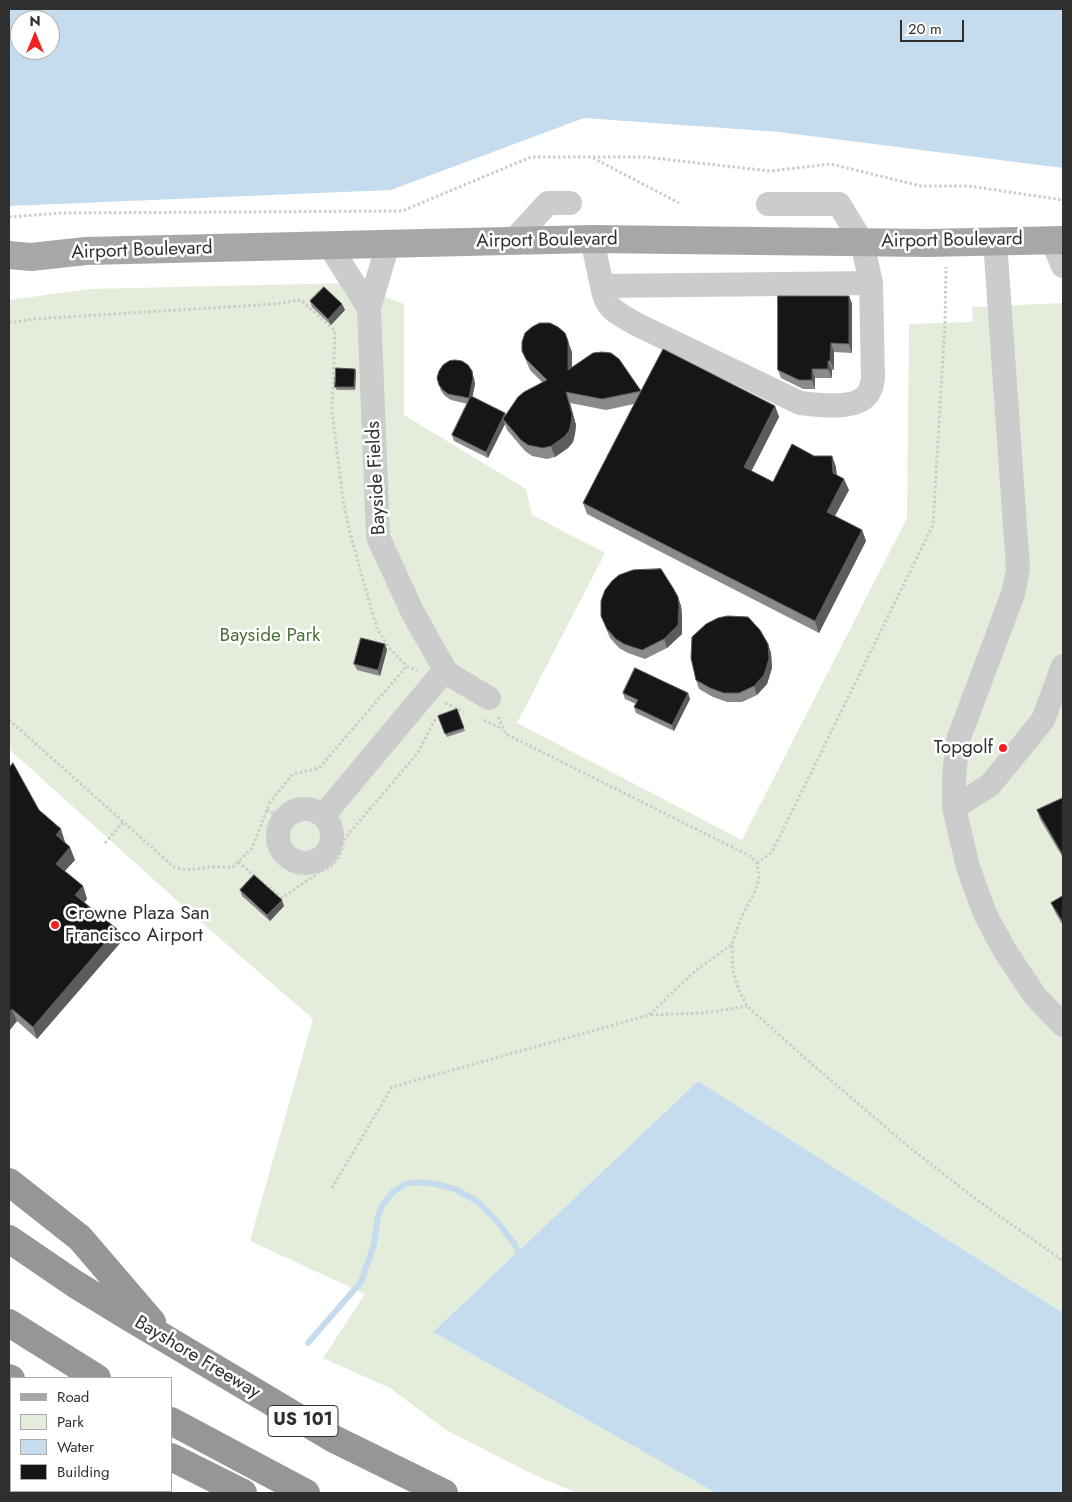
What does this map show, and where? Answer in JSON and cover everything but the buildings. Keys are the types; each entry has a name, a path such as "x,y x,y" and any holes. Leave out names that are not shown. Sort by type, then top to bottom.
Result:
{"highway":[{"path":"9,1182 80,1238 167,1340"},
{"name":"Bayshore Freeway","path":"9,1239 75,1284 334,1439 444,1493"},
{"path":"9,1323 95,1377"},
{"path":"172,1423 306,1493"},
{"path":"172,1458 243,1493"}],"main road":[{"name":"Airport Boulevard","path":"16,259 86,251 592,239 934,243 1058,240"}],"street":[{"path":"513,241 548,203 570,203"},
{"path":"592,239 604,298 616,313 800,403 824,406 859,401 866,396 871,388 873,378 871,283 862,242 839,204 768,204"},
{"path":"1058,240 1063,266"},
{"path":"995,241 1018,569 1014,594 958,740 954,776 954,808 968,867 986,914 1005,951 1035,996 1063,1025"},
{"name":"Bayside Fields","path":"388,244 369,308 378,537 412,611 434,672 450,675 484,708"},
{"path":"329,245 369,308"},
{"path":"602,286 871,283"},
{"path":"1043,720 1063,666"},
{"path":"323,816 434,672"},
{"path":"954,808 990,785 1043,720 1063,707"},
{"path":"298,810 312,810 323,816 330,826 332,837 332,843 326,854 317,861 306,864 288,858 280,848 274,815 286,816 298,810"}],"path":[{"path":"592,157 679,204"},
{"path":"757,863 772,852 932,525 945,322 946,266 948,262"},
{"path":"9,323 33,319 274,304 301,300 335,331 332,411 343,500 350,533 377,629 390,649 407,666 434,672"},
{"path":"9,720 174,867 187,870 210,867 234,867 252,848 274,815 270,802 292,774 319,768 407,666"},
{"path":"444,703 470,714"},
{"path":"484,708 504,729"},
{"path":"484,708 504,729 506,734 750,856 757,863 759,878 755,891 741,918 732,944 733,971 738,988 747,1006 909,1147 977,1200 1063,1261"},
{"path":"238,862 282,898 334,864 340,855 346,838 418,754 440,711"},
{"path":"105,843 122,822"},
{"path":"649,1016 695,971 732,944"},
{"path":"332,1188 392,1087 649,1016 704,1013 747,1006"}],"green space":[{"name":"Bayside Park","path":"348,283 404,304 404,415 526,489 532,515 605,553 517,723 742,840 907,518 909,324 973,322 972,307 1063,303 1063,1313 698,1081 433,1332 716,1493 577,1493 530,1473 446,1430 390,1388 323,1358 365,1294 250,1241 313,1019 194,916 9,749 9,300 90,289"}],"water":[{"path":"9,9 1063,9 1063,168 779,132 584,118 391,190 9,206"},
{"path":"698,1081 1063,1313 1063,1493 716,1493 433,1332"}],"waterway":[{"path":"308,1343 361,1282 374,1244 378,1216 382,1206 392,1193 405,1184 416,1182 435,1184 455,1189 477,1201 495,1219 514,1243 521,1258"}],"place":[{"name":"Topgolf","path":"1003,748"},
{"name":"Crowne Plaza San Francisco Airport","path":"55,925"}]}
